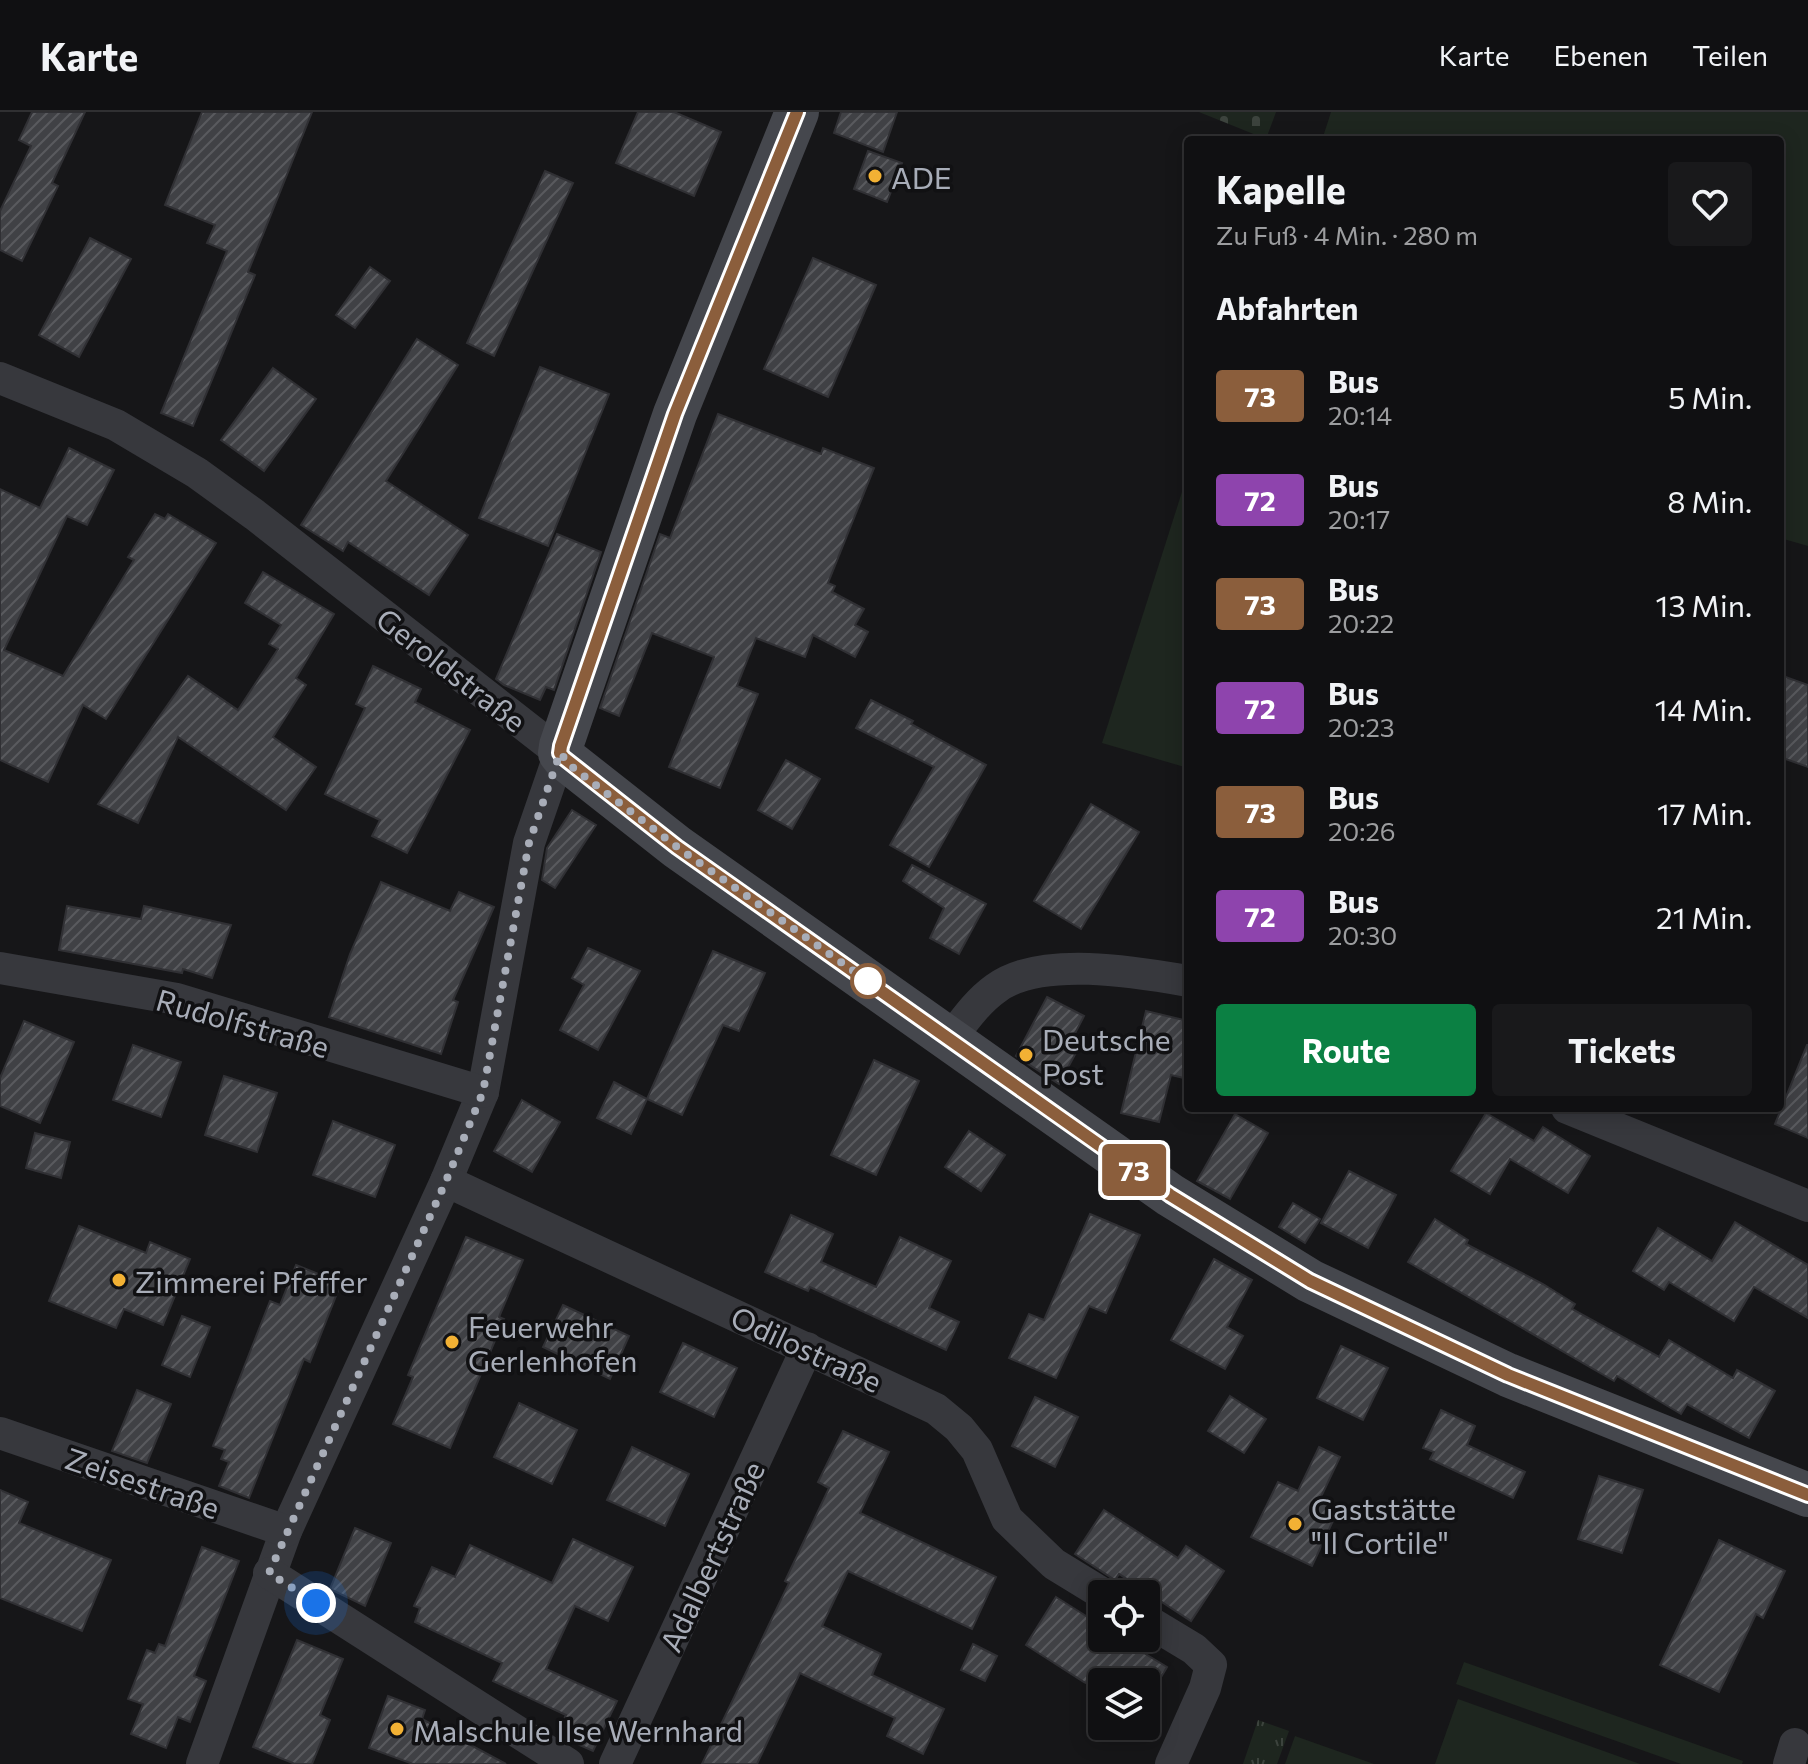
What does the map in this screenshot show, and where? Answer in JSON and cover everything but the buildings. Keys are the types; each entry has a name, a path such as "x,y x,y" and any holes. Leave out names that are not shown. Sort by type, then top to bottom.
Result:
{"street":[{"path":"202,1764 286,1531 446,1181 483,1092 529,843 675,414 797,112"},
{"name":"Geroldstraße","path":"0,378 116,425 197,473 255,515 677,847 1170,1195 1310,1281 1508,1375 1808,1495"},
{"name":"Rudolfstraße","path":"0,968 177,999 483,1092"},
{"path":"950,1039 997,987 1020,976 1054,968 1184,980"},
{"path":"1577,1112 1808,1206"},
{"name":"Odilostraße","path":"446,1181 936,1409 977,1450 1007,1519 1054,1564 1088,1585"},
{"name":"Adalbertstraße","path":"615,1764 807,1348"},
{"name":"Zeisestraße","path":"0,1433 286,1531"},
{"path":"269,1573 568,1764"},
{"path":"1160,1628 1194,1649 1211,1665 1205,1688 1171,1764"}],"green space":[{"path":"1199,112 1276,112 1267,136 1259,136"},
{"path":"1331,112 1808,112 1808,546 1784,539 1784,136 1323,136"},
{"path":"1184,486 1184,767 1102,743"},
{"path":"1464,1662 1743,1761 1742,1764 1681,1764 1456,1684"},
{"path":"1458,1699 1640,1764 1435,1764"},
{"path":"1258,1720 1289,1731 1277,1764 1243,1764"},
{"path":"1295,1736 1374,1764 1285,1764"}],"bus line":[{"name":"73","path":"797,112 675,414 560,753 571,766 677,847 1170,1195 1310,1281 1508,1375 1808,1495"}],"place":[{"name":"ADE","path":"875,176"},
{"name":"Deutsche Post","path":"1026,1055"},
{"name":"Zimmerei Pfeffer","path":"119,1280"},
{"name":"Feuerwehr Gerlenhofen","path":"452,1342"},
{"name":"Gaststätte \"Il Cortile\"","path":"1295,1524"},
{"name":"Malschule Ilse Wernhard","path":"397,1729"}],"route":[{"path":"316,1603 269,1573 483,1092 529,843 560,753 571,766 677,847 868,981"}]}
